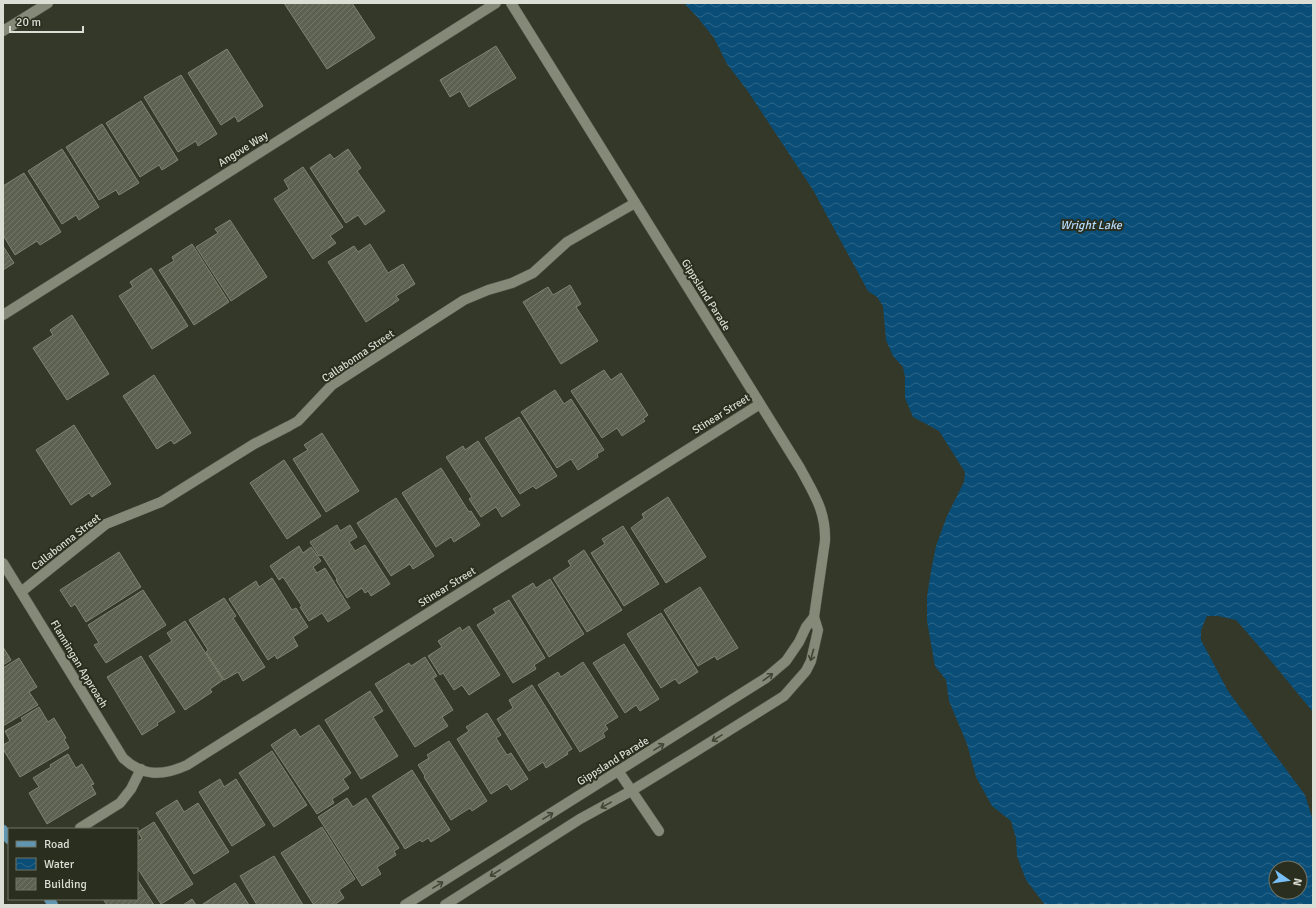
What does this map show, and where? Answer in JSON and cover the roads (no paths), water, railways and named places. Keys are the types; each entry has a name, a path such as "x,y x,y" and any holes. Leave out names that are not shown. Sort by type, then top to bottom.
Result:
{"street":[{"path":"3,31 48,3"},
{"name":"Angove Way","path":"3,315 496,3"},
{"name":"Gippsland Parade","path":"445,905 580,819 631,791 784,696 803,674 811,660 818,630 814,617 825,532 823,514 819,503 800,468 511,3"},
{"name":"Callabonna Street","path":"21,592 106,524 161,502 254,444 298,421 332,385 464,300 488,290 512,283 533,273 567,242 635,203"},
{"name":"Stinear Street","path":"141,769 161,773 174,771 187,765 760,404"},
{"name":"Flanningan Approach","path":"3,563 123,758 131,765 141,769"},
{"name":"Gippsland Parade","path":"405,905 619,772 766,678 777,670 794,652 804,634 806,626 814,617"},
{"path":"80,828 120,803 131,789 141,769"},
{"path":"619,772 659,831"}],"water":[{"name":"Wright Lake","path":"684,3 1313,3 1313,712 1236,620 1218,616 1207,616 1201,630 1201,640 1228,691 1305,795 1313,820 1313,905 1045,905 1026,880 1017,856 1016,838 1011,821 992,806 976,777 967,744 949,701 946,680 935,666 927,621 927,597 936,546 947,516 964,482 965,472 939,431 913,417 905,398 905,377 903,367 893,356 886,340 883,306 877,297 868,291 813,190 747,90 727,64 714,38"}]}
